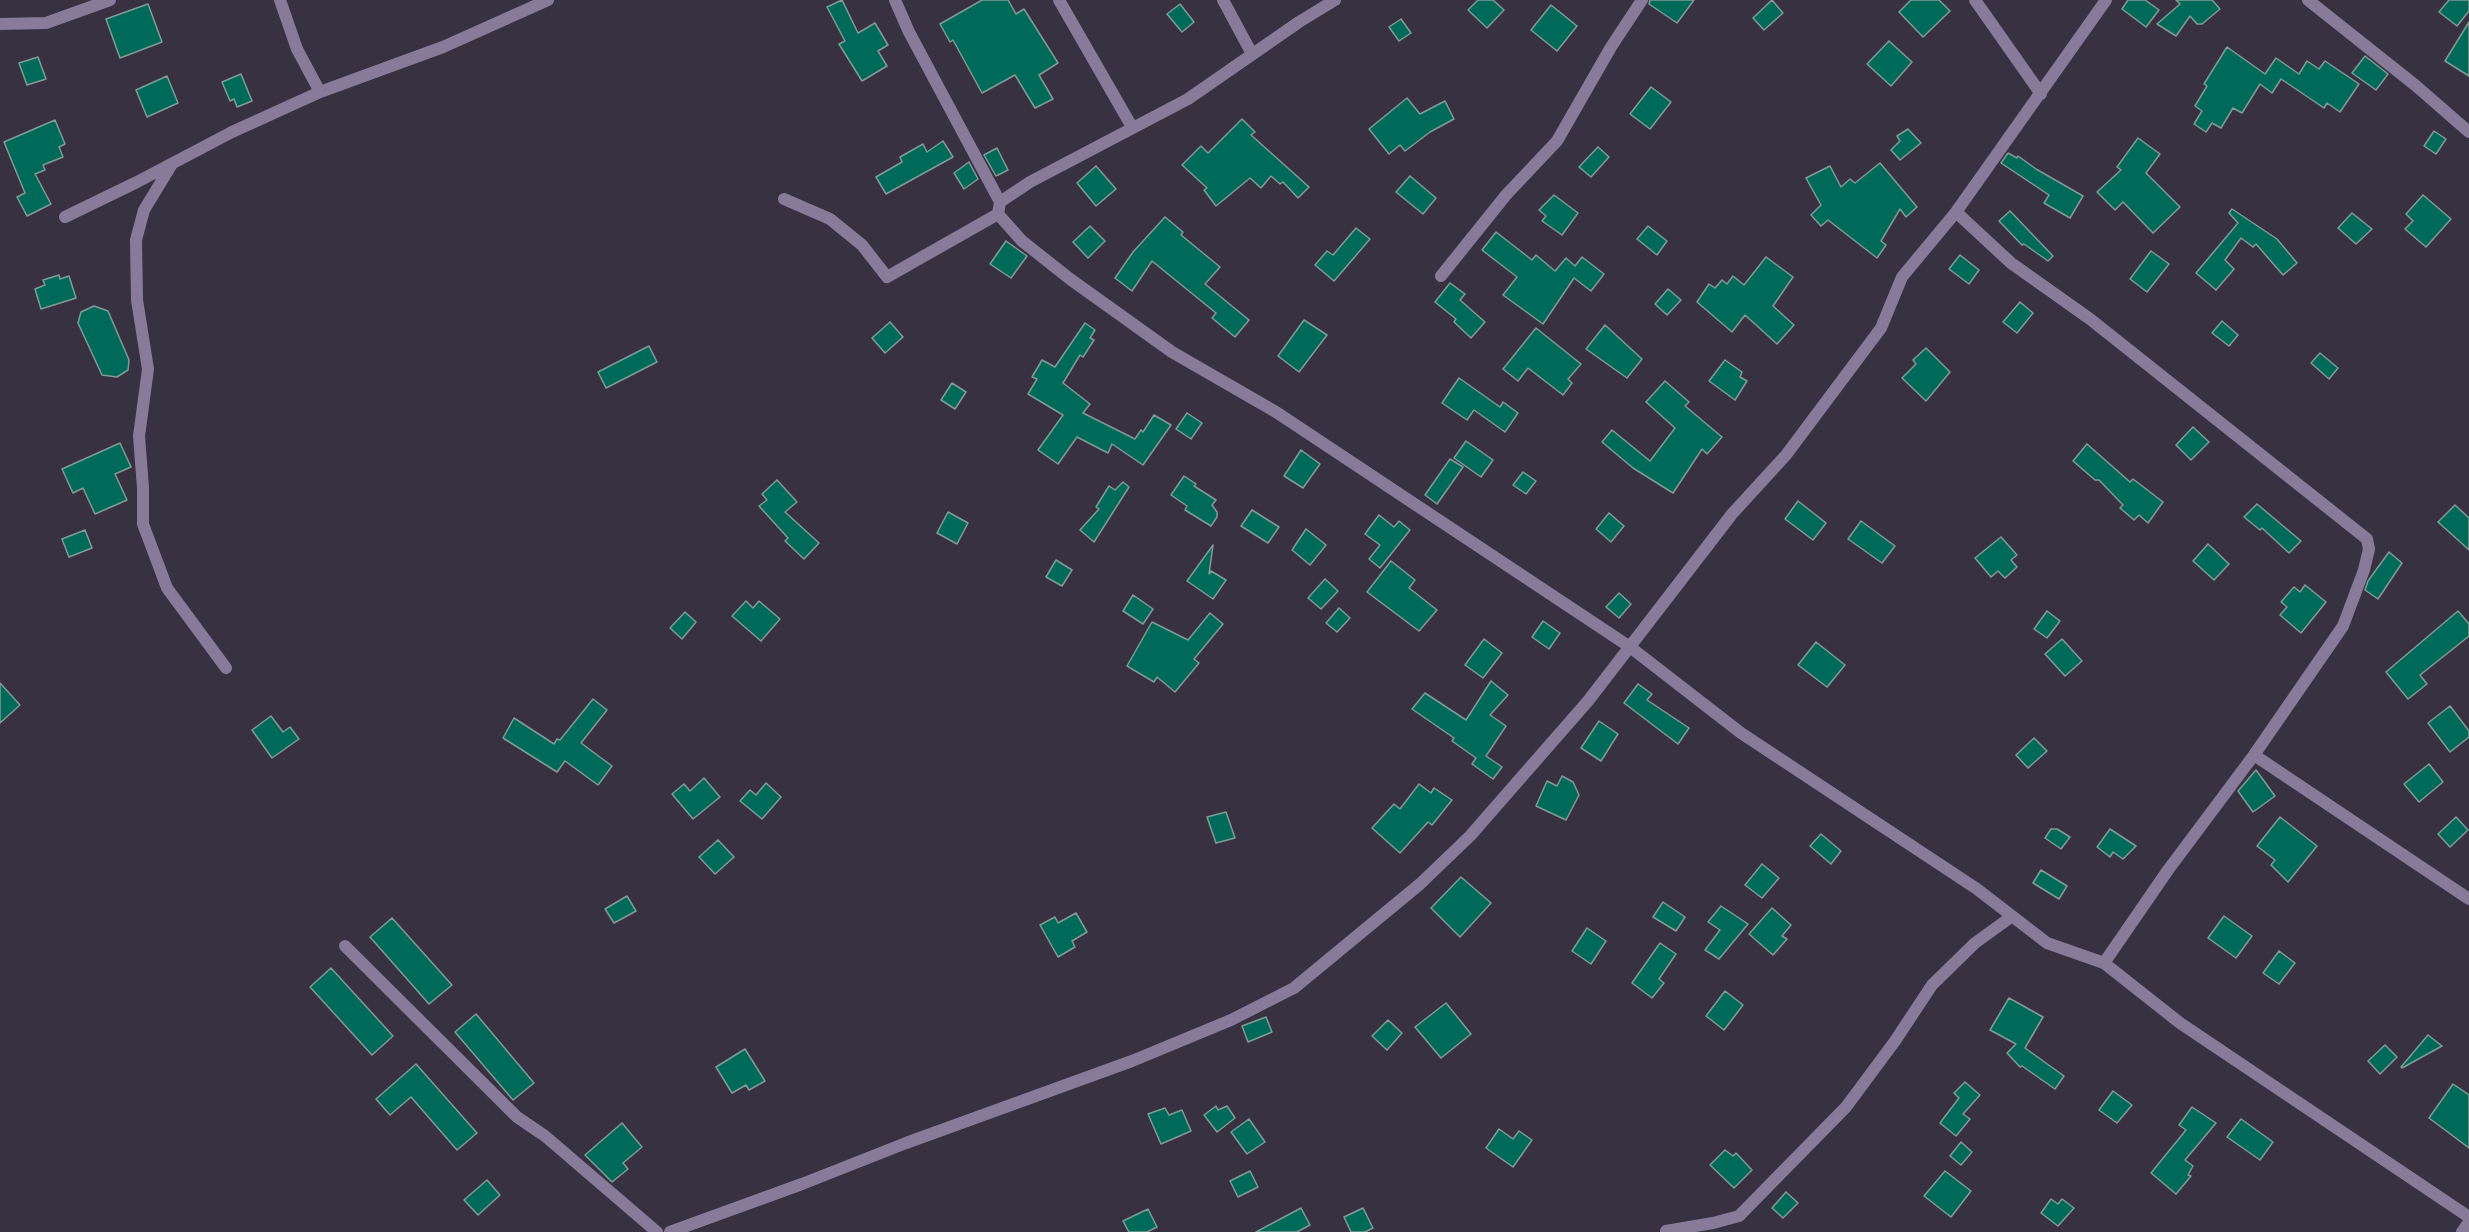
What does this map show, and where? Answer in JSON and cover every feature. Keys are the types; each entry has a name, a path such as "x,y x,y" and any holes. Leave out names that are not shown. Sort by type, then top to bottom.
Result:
{"street":[{"path":"0,24 46,23 110,0"},
{"path":"280,0 297,49 320,92"},
{"path":"65,217 232,132 320,92 443,46 549,0"},
{"path":"895,0 999,208 1022,241 1070,279 1172,352 1276,412 1630,647 1741,733 1977,889 2047,943 2104,963 2180,1023 2469,1217"},
{"path":"1059,0 1131,128"},
{"path":"1223,0 1251,54"},
{"path":"784,199 830,219 862,246 886,277 999,208 1030,182 1188,99 1251,54 1335,0"},
{"path":"1441,276 1506,195 1557,141 1611,46 1642,0"},
{"path":"1976,0 2041,94"},
{"path":"670,1232 916,1139 1132,1061 1231,1020 1294,988 1420,884 1470,836 1588,701 1732,514 1792,447 1881,328 1902,277 1956,212 2106,0"},
{"path":"2308,0 2415,85 2469,132"},
{"path":"172,164 144,210 136,240 137,300 148,369 139,436 143,524 168,588 226,668"},
{"path":"1956,212 2011,263 2090,319 2367,539 2369,549 2364,570 2343,626 2254,756 2168,870 2104,963"},
{"path":"2254,756 2469,899"},
{"path":"1666,1231 1739,1216 1846,1107 1895,1041 1932,985 1975,943 2011,917"},
{"path":"345,946 517,1117 545,1136 657,1232"},
{"path":"2462,1232 2469,1222"}],"building":[{"path":"842,0 858,33 875,23 888,45 878,51 887,66 862,81 839,44 845,41 827,7"},
{"path":"982,0 1008,0 1016,14 1024,9 1058,63 1039,75 1053,99 1035,108 1015,75 982,93 953,40 950,42 940,24"},
{"path":"1478,0 1493,0 1504,10 1487,28 1468,10"},
{"path":"1650,0 1694,0 1677,23 1649,4"},
{"path":"1772,0 1783,13 1764,30 1753,18"},
{"path":"1911,0 1939,0 1950,11 1923,37 1899,12"},
{"path":"2128,0 2145,0 2159,10 2146,27 2122,9"},
{"path":"2176,0 2212,0 2220,9 2202,24 2197,24 2190,16 2176,36 2157,24 2180,4"},
{"path":"2449,0 2469,0 2469,11 2457,26 2439,12"},
{"path":"148,4 162,42 120,58 106,19"},
{"path":"1180,4 1194,22 1182,32 1167,14"},
{"path":"1551,5 1577,26 1557,51 1531,30"},
{"path":"1401,19 1411,33 1399,41 1389,27"},
{"path":"2469,22 2469,76 2445,61"},
{"path":"1889,41 1912,62 1891,86 1867,64"},
{"path":"2227,47 2265,74 2276,58 2299,74 2307,61 2319,69 2325,61 2359,84 2340,112 2327,103 2324,108 2281,79 2272,93 2260,84 2242,113 2233,108 2221,128 2212,123 2206,132 2194,124 2202,111 2195,106 2207,86 2204,84"},
{"path":"2365,56 2388,74 2376,90 2352,73"},
{"path":"38,57 46,79 27,85 19,63"},
{"path":"241,74 252,101 237,107 234,99 230,101 222,82"},
{"path":"167,76 178,103 147,117 136,90"},
{"path":"1651,87 1671,102 1650,129 1630,114"},
{"path":"1407,98 1420,114 1445,101 1454,119 1430,132 1405,151 1400,145 1389,154 1369,129"},
{"path":"1242,119 1255,132 1251,135 1309,187 1298,198 1283,182 1280,184 1271,176 1261,188 1250,178 1216,206 1204,190 1207,188 1182,165 1201,146 1208,153"},
{"path":"55,120 65,144 59,147 63,157 43,165 45,170 35,174 51,204 27,216 17,197 25,193 4,142"},
{"path":"1908,129 1921,143 1900,160 1891,150 1900,141 1897,136"},
{"path":"2434,131 2446,139 2436,154 2424,146"},
{"path":"2138,138 2160,154 2146,173 2180,207 2153,233 2123,202 2115,210 2097,192 2121,170 2117,167"},
{"path":"943,141 953,157 886,194 876,177 902,162 900,157 923,144 927,152"},
{"path":"1598,147 1609,157 1591,177 1579,167"},
{"path":"997,148 1008,170 996,176 984,155"},
{"path":"2008,153 2017,158 2018,156 2083,196 2070,218 2044,203 2049,195 2001,163"},
{"path":"969,162 978,179 964,189 954,173"},
{"path":"1880,163 1917,207 1906,217 1900,209 1881,241 1886,245 1877,258 1828,220 1821,226 1811,215 1821,205 1806,178 1830,166 1841,187 1850,179 1855,183"},
{"path":"1096,166 1116,189 1096,206 1077,183"},
{"path":"1410,176 1436,198 1423,214 1396,192"},
{"path":"1554,195 1578,213 1562,235 1542,221 1546,216 1539,210"},
{"path":"2423,195 2451,219 2426,247 2405,229 2413,221 2406,214"},
{"path":"2232,209 2277,239 2297,263 2283,275 2256,244 2253,247 2241,238 2225,260 2234,269 2216,290 2196,273 2238,223 2229,213"},
{"path":"2010,211 2053,256 2048,261 2024,244 2022,245 1999,221"},
{"path":"2352,213 2372,229 2356,244 2338,228"},
{"path":"1165,217 1183,232 1181,235 1220,267 1205,284 1249,320 1235,337 1212,318 1216,313 1152,261 1132,291 1115,278 1133,252"},
{"path":"1090,226 1105,241 1088,258 1073,242"},
{"path":"1648,226 1667,241 1657,255 1637,239"},
{"path":"1356,228 1370,239 1334,281 1315,265 1327,251 1333,255"},
{"path":"1496,232 1532,260 1536,255 1555,271 1566,258 1575,266 1582,257 1604,274 1591,291 1574,278 1543,324 1503,295 1517,277 1482,250"},
{"path":"1006,241 1027,256 1011,278 990,264"},
{"path":"2151,251 2169,264 2147,292 2130,279"},
{"path":"1960,255 1979,270 1969,284 1949,269"},
{"path":"1766,257 1793,277 1773,306 1794,325 1777,344 1745,315 1732,332 1697,302 1709,284 1715,288 1722,280 1727,284 1733,276 1744,285"},
{"path":"59,275 60,279 69,276 76,298 41,309 35,289 45,285 43,280"},
{"path":"1450,283 1465,294 1460,300 1485,322 1471,338 1454,322 1456,319 1435,302"},
{"path":"1668,289 1681,300 1667,315 1655,304"},
{"path":"2020,302 2033,313 2017,333 2003,322"},
{"path":"94,306 108,311 129,360 128,370 117,377 102,375 78,323 81,312"},
{"path":"1304,320 1327,335 1299,372 1278,356"},
{"path":"2222,321 2238,335 2229,346 2212,333"},
{"path":"890,322 903,337 885,353 872,338"},
{"path":"1085,323 1095,330 1090,338 1094,340 1083,357 1080,355 1063,383 1090,404 1083,413 1135,439 1141,430 1143,432 1154,415 1171,425 1143,465 1112,444 1108,453 1077,437 1058,464 1038,450 1063,415 1028,394 1037,379 1032,377 1042,360 1055,367"},
{"path":"1605,325 1642,359 1627,378 1586,349"},
{"path":"1536,328 1581,364 1568,379 1572,383 1563,395 1528,368 1518,381 1503,369"},
{"path":"649,346 657,362 606,388 598,372"},
{"path":"1926,348 1950,372 1926,401 1902,378 1916,364 1913,360"},
{"path":"2320,353 2338,368 2329,379 2311,363"},
{"path":"1725,360 1742,372 1740,377 1747,381 1735,400 1709,381"},
{"path":"1459,378 1500,407 1503,402 1518,413 1505,432 1474,410 1467,420 1442,403"},
{"path":"1665,381 1689,402 1685,406 1722,437 1707,454 1702,449 1673,493 1633,468 1602,442 1612,430 1650,461 1675,428 1646,402"},
{"path":"952,383 966,392 955,409 941,400"},
{"path":"1187,413 1202,423 1191,439 1176,429"},
{"path":"2193,427 2209,442 2191,460 2176,445"},
{"path":"1466,441 1493,460 1481,477 1454,458"},
{"path":"120,443 131,467 115,474 127,500 95,514 83,488 73,493 62,469"},
{"path":"2087,444 2130,482 2133,479 2163,502 2148,523 2139,515 2134,520 2120,508 2123,505 2099,480 2095,480 2073,461"},
{"path":"1301,450 1320,464 1303,488 1284,476"},
{"path":"1450,459 1463,467 1437,504 1425,495"},
{"path":"1523,472 1536,481 1526,494 1513,485"},
{"path":"1184,476 1196,484 1194,486 1216,500 1212,505 1217,512 1217,517 1211,526 1185,510 1187,506 1171,495"},
{"path":"777,480 797,502 785,512 819,543 804,559 785,541 788,538 759,506 767,500 762,494"},
{"path":"1123,482 1129,487 1094,542 1080,530 1099,509 1096,507 1109,486 1115,490"},
{"path":"1798,501 1826,523 1813,540 1785,519"},
{"path":"2257,504 2301,541 2289,553 2262,528 2260,530 2244,517"},
{"path":"2455,505 2469,518 2469,550 2438,522"},
{"path":"1252,510 1279,527 1268,543 1241,526"},
{"path":"948,512 968,523 957,544 937,533"},
{"path":"1609,513 1624,526 1611,542 1596,529"},
{"path":"1379,515 1394,527 1399,521 1410,530 1380,568 1369,559 1380,545 1365,534"},
{"path":"1861,521 1895,546 1882,563 1848,539"},
{"path":"1306,529 1326,545 1310,565 1292,550"},
{"path":"85,530 92,548 69,557 62,539"},
{"path":"2001,537 2017,555 2011,560 2017,567 2005,578 1998,571 1991,577 1975,558"},
{"path":"2208,544 2229,564 2214,580 2193,561"},
{"path":"1213,545 1209,574 1211,571 1226,580 1213,599 1187,581"},
{"path":"2389,552 2402,563 2378,599 2365,590 2368,581"},
{"path":"1056,560 1072,570 1062,586 1046,577"},
{"path":"1391,561 1415,580 1409,588 1437,610 1419,631 1367,592"},
{"path":"1325,579 1338,591 1321,609 1308,598"},
{"path":"2305,585 2326,602 2301,633 2280,615 2287,607 2281,602 2294,587 2300,592"},
{"path":"1619,593 1631,604 1619,618 1606,607"},
{"path":"1133,595 1153,609 1143,624 1123,611"},
{"path":"746,601 753,608 759,601 780,619 761,641 732,616"},
{"path":"1339,608 1350,618 1337,632 1326,623"},
{"path":"2047,611 2060,621 2047,638 2034,629"},
{"path":"2458,611 2469,624 2469,636 2420,675 2427,684 2408,699 2386,672"},
{"path":"685,612 696,622 682,639 670,628"},
{"path":"1210,613 1223,624 1194,659 1199,663 1175,692 1157,677 1154,682 1127,666 1152,622 1188,640"},
{"path":"1543,621 1560,633 1549,649 1532,637"},
{"path":"1484,639 1502,653 1483,678 1465,665"},
{"path":"2062,639 2082,661 2065,676 2045,654"},
{"path":"1816,642 1845,665 1827,687 1798,665"},
{"path":"1491,681 1508,695 1490,715 1506,726 1486,756 1502,767 1493,779 1472,764 1476,758 1452,741 1454,738 1412,709 1425,693 1466,720"},
{"path":"0,683 20,705 0,723"},
{"path":"1638,684 1652,694 1647,700 1689,728 1678,744 1624,703"},
{"path":"593,699 607,710 581,743 612,766 598,785 565,761 557,772 503,738 514,718 554,744 557,739 560,740"},
{"path":"2450,706 2469,731 2469,737 2450,752 2428,723"},
{"path":"271,716 283,732 290,727 299,739 272,758 252,730"},
{"path":"1599,721 1618,734 1601,761 1581,748"},
{"path":"2034,738 2047,751 2028,768 2016,755"},
{"path":"2429,764 2443,782 2419,802 2404,784"},
{"path":"2256,770 2275,796 2253,812 2238,791"},
{"path":"1562,776 1573,782 1579,795 1566,820 1536,806 1547,781 1557,786"},
{"path":"704,778 720,797 693,819 672,794 684,784 690,791"},
{"path":"766,783 781,797 762,819 740,801 750,790 756,795"},
{"path":"1419,784 1431,793 1434,788 1452,800 1432,825 1428,822 1400,853 1372,828 1394,804 1400,809"},
{"path":"1226,812 1235,838 1216,843 1207,817"},
{"path":"2280,817 2317,846 2288,882 2271,865 2275,860 2257,846"},
{"path":"2456,817 2468,830 2450,847 2438,834"},
{"path":"2051,829 2057,829 2070,837 2061,849 2045,838"},
{"path":"2110,829 2136,846 2123,859 2113,852 2110,857 2097,847"},
{"path":"1821,834 1841,851 1831,864 1810,846"},
{"path":"718,840 734,857 715,874 699,857"},
{"path":"1762,864 1779,878 1762,898 1745,885"},
{"path":"2041,870 2067,886 2059,899 2033,883"},
{"path":"1461,877 1491,903 1460,937 1431,908"},
{"path":"627,896 636,911 614,923 605,909"},
{"path":"1663,902 1685,917 1676,931 1653,917"},
{"path":"1721,906 1748,924 1719,959 1705,950 1720,930 1708,922"},
{"path":"1772,908 1791,925 1782,936 1787,939 1773,955 1749,934"},
{"path":"1076,913 1087,932 1072,941 1075,947 1058,957 1040,925 1055,917 1058,923"},
{"path":"2224,916 2252,936 2236,958 2208,938"},
{"path":"392,918 452,985 429,1004 370,937"},
{"path":"1587,928 1606,941 1591,964 1572,951"},
{"path":"1660,943 1676,954 1659,979 1664,983 1652,998 1632,983"},
{"path":"2279,951 2295,963 2279,984 2263,973"},
{"path":"331,968 393,1036 372,1055 310,987"},
{"path":"1725,991 1743,1005 1724,1030 1706,1016"},
{"path":"2009,998 2043,1017 2025,1048 2064,1076 2055,1089 2022,1066 2020,1067 2007,1053 2016,1044 1990,1030"},
{"path":"1446,1003 1471,1034 1441,1058 1415,1027"},
{"path":"476,1014 534,1083 513,1100 455,1032"},
{"path":"1266,1017 1272,1032 1248,1042 1242,1026"},
{"path":"1388,1020 1402,1033 1387,1050 1372,1036"},
{"path":"2428,1035 2442,1046 2402,1068 2401,1067"},
{"path":"2385,1045 2397,1057 2380,1074 2368,1061"},
{"path":"745,1049 765,1081 749,1090 746,1085 732,1093 716,1067"},
{"path":"416,1064 477,1133 457,1150 411,1097 390,1115 376,1099"},
{"path":"1965,1082 1980,1095 1963,1114 1970,1119 1956,1136 1940,1123 1959,1098 1954,1093"},
{"path":"2453,1084 2469,1095 2469,1148 2429,1118"},
{"path":"2113,1091 2132,1105 2117,1123 2099,1110"},
{"path":"1216,1106 1218,1110 1227,1106 1235,1118 1217,1132 1204,1115"},
{"path":"2192,1107 2216,1123 2185,1160 2193,1166 2188,1175 2191,1176 2176,1194 2151,1173 2186,1130 2179,1125"},
{"path":"1165,1108 1169,1115 1182,1110 1191,1131 1161,1144 1148,1114"},
{"path":"1249,1119 1265,1142 1247,1154 1231,1132"},
{"path":"2241,1119 2273,1142 2260,1160 2227,1137"},
{"path":"622,1123 642,1147 623,1163 628,1169 612,1182 585,1155"},
{"path":"1499,1129 1513,1139 1519,1131 1532,1140 1513,1167 1486,1148"},
{"path":"1961,1142 1972,1152 1961,1165 1950,1156"},
{"path":"1725,1150 1733,1156 1736,1153 1752,1170 1734,1188 1710,1165"},
{"path":"1250,1171 1258,1187 1238,1197 1230,1181"},
{"path":"1945,1171 1971,1191 1951,1217 1924,1196"},
{"path":"487,1180 500,1195 478,1215 464,1200"},
{"path":"1786,1192 1798,1203 1783,1218 1772,1208"},
{"path":"2051,1199 2058,1204 2062,1199 2074,1208 2058,1226 2041,1213"},
{"path":"1301,1208 1310,1225 1297,1232 1256,1232"},
{"path":"1363,1208 1373,1228 1365,1232 1351,1232 1344,1217"},
{"path":"1148,1209 1157,1227 1147,1232 1129,1232 1123,1221"}]}
